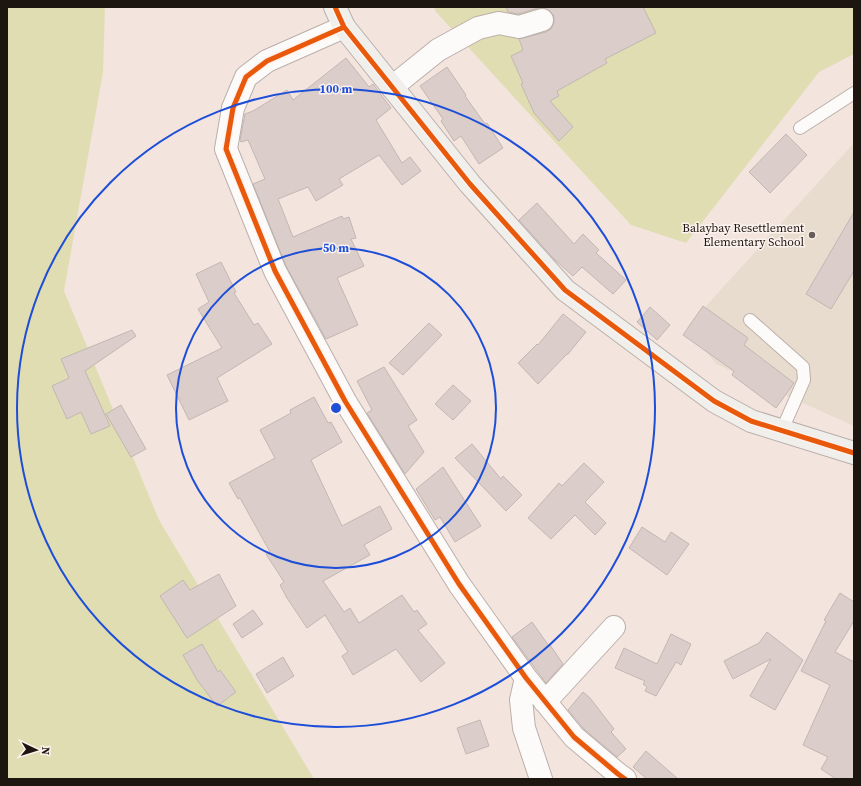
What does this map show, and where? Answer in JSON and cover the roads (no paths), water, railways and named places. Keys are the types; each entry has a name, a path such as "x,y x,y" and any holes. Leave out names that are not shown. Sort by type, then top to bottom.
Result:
{"street":[{"path":"335,7 344,27 470,184 565,290 714,401 751,421 854,453"},
{"path":"392,86 438,50 478,28 499,23 519,27 542,20"},
{"path":"344,27 267,61 246,77 233,108 226,148 275,271 345,401 459,584 526,678 574,737 625,779"},
{"path":"545,702 614,627"},
{"path":"526,678 521,700 524,728 541,779"}],"lane":[{"path":"800,128 854,93"},
{"path":"750,320 803,367 804,380 782,430"}],"place":[{"name":"Balaybay Resettlement Elementary School","path":"812,235"}]}
